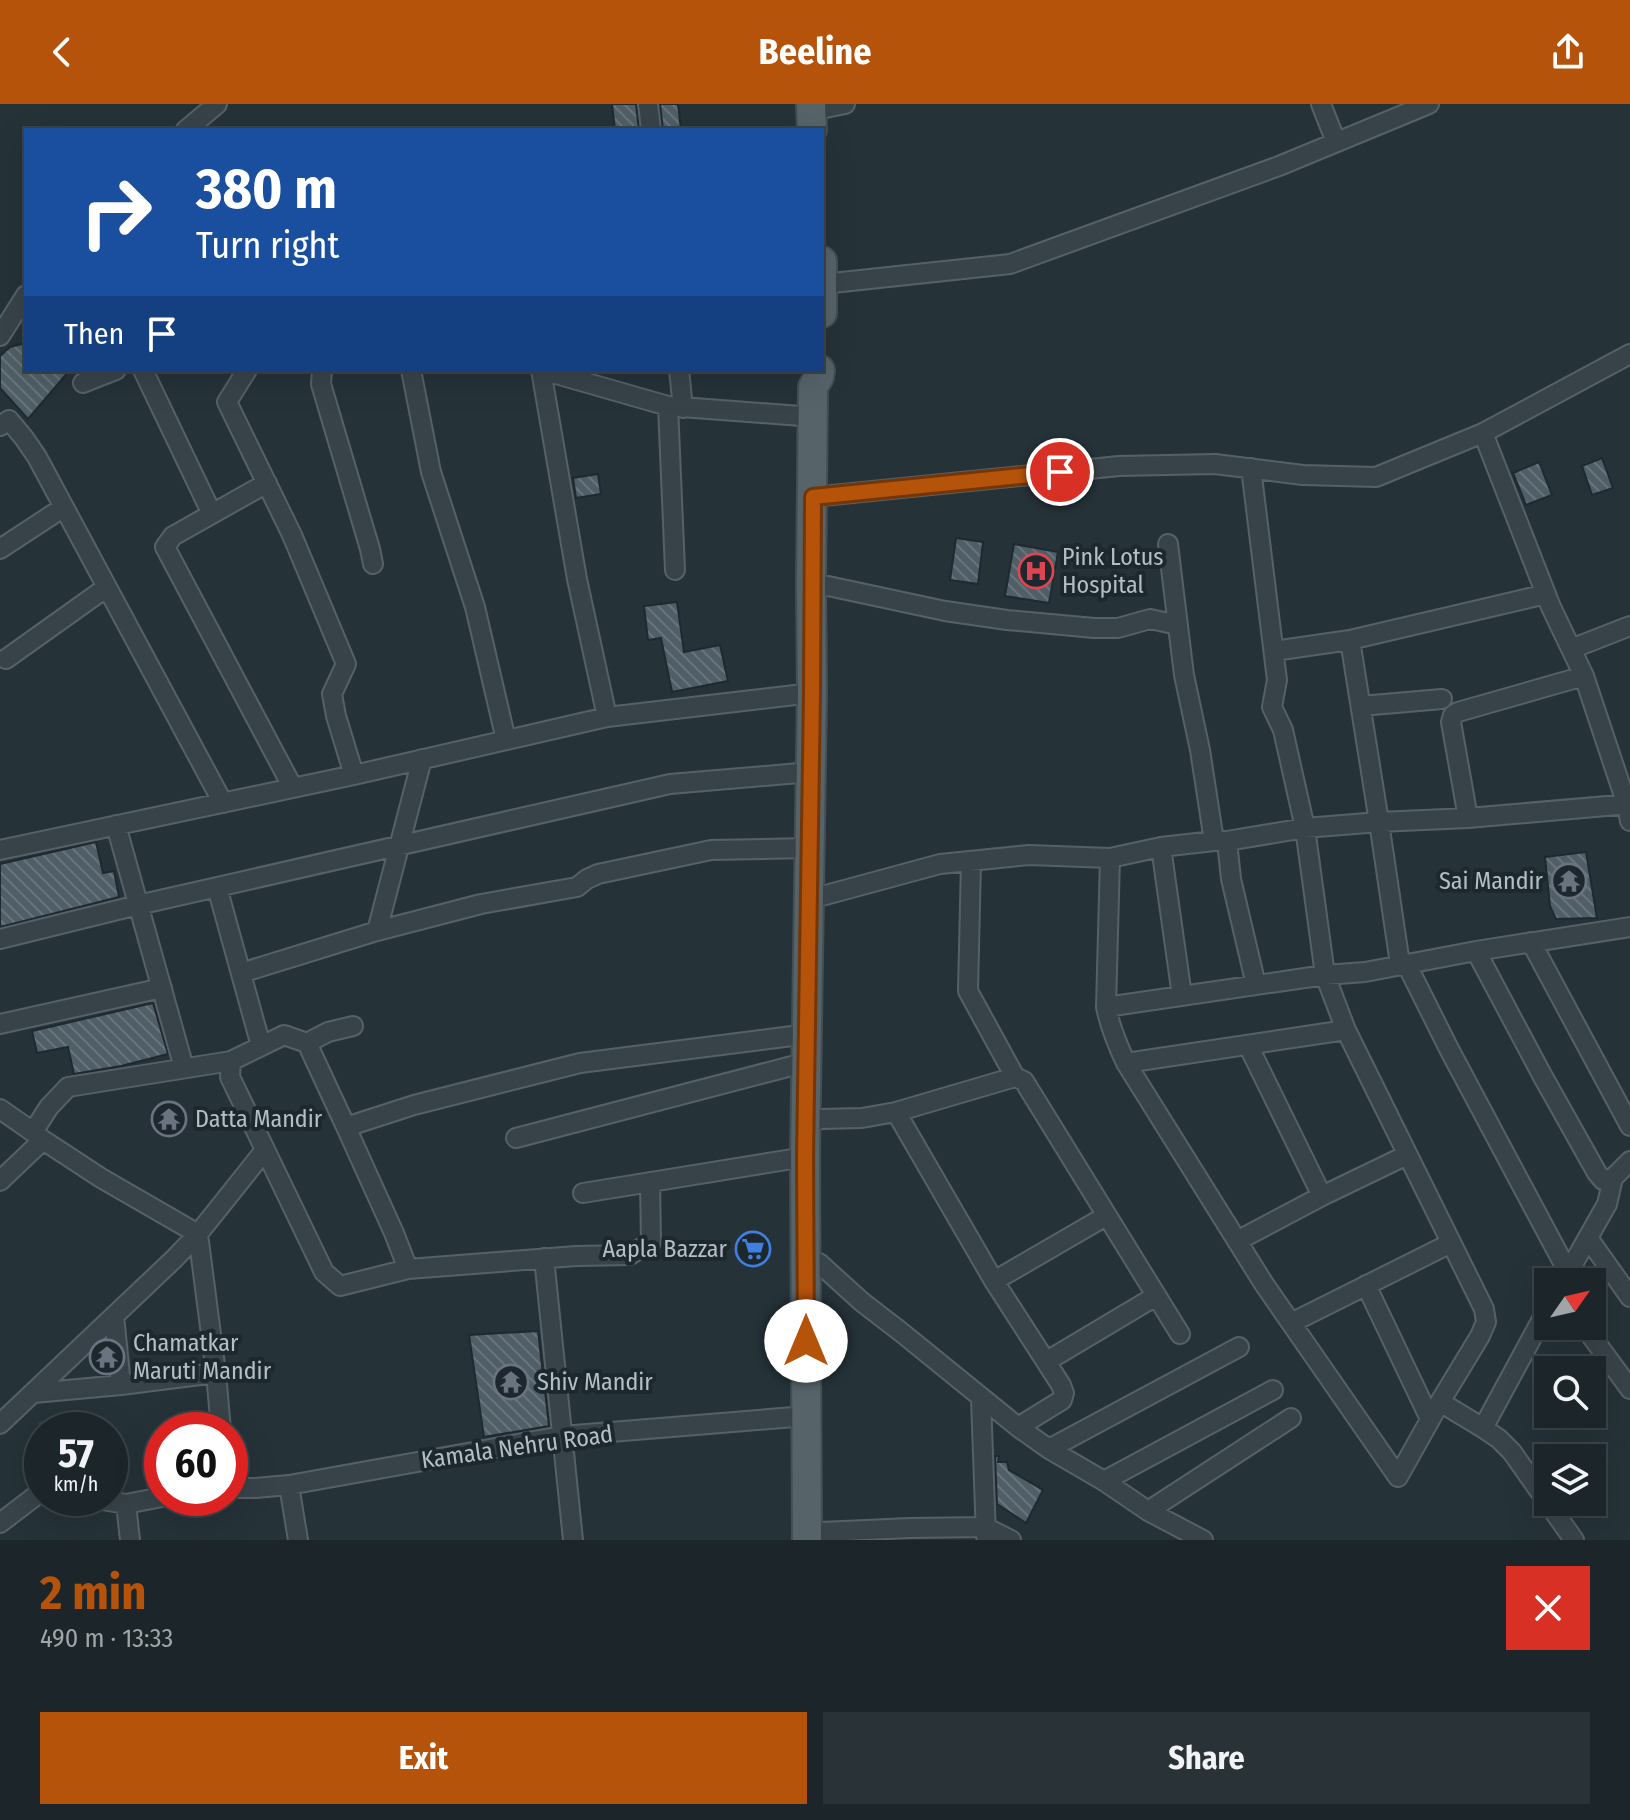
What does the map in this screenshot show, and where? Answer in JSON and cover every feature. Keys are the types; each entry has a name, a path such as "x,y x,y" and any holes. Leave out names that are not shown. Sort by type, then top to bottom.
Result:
{"main road":[{"path":"816,1537 806,1416 805,1157 814,1121 828,586 814,417 813,387 820,374"},
{"path":"816,1537 818,1193 807,1062 812,693 826,389 820,374"}],"street":[{"path":"188,128 217,104"},
{"path":"648,104 651,128"},
{"path":"811,115 845,104"},
{"path":"1321,104 1336,142"},
{"path":"824,272 1010,264 1279,166 1336,142 1388,112 1429,104"},
{"path":"0,336 24,298"},
{"path":"820,496 1119,466 1215,464 1303,475 1376,477 1483,433 1630,354"},
{"path":"83,383 111,372"},
{"path":"144,372 212,514"},
{"path":"246,372 227,402 292,535 346,664 332,694 354,775"},
{"path":"322,372 321,384 373,564"},
{"path":"411,372 431,472 475,607 506,740"},
{"path":"542,372 577,579 607,717"},
{"path":"549,372 676,407 814,417"},
{"path":"675,570 679,372"},
{"path":"0,426 9,420 37,457 223,803"},
{"path":"822,896 940,864 1029,855 1110,858 1161,847 1305,828 1379,822 1629,810 1584,676 1546,594 1483,433"},
{"path":"1110,858 1106,1007 1109,1026 1126,1063 1237,1241 1398,1477 1486,1322 1484,1309 1346,1030 1325,975 1305,828 1283,730 1272,707 1277,680 1251,468"},
{"path":"267,483 173,536 165,547 293,788"},
{"path":"0,549 64,507"},
{"path":"1168,544 1184,675 1220,841 1256,985"},
{"path":"828,586 945,611 1007,620 1094,628 1118,628 1150,619 1178,625"},
{"path":"6,659 107,587"},
{"path":"1274,651 1350,640 1546,594"},
{"path":"1571,649 1630,626"},
{"path":"1350,640 1403,964 1560,1268"},
{"path":"1468,818 1451,722 1453,715 1584,676"},
{"path":"0,830 5,849 354,775 607,717 812,693"},
{"path":"1361,706 1442,699"},
{"path":"377,931 422,759"},
{"path":"0,939 670,784 811,772"},
{"path":"116,825 184,1068"},
{"path":"1161,847 1182,996"},
{"path":"241,973 377,931 481,904 577,887 598,874 711,850 809,848"},
{"path":"971,861 968,991 1015,1077 1024,1081 1180,1334"},
{"path":"217,887 261,1046"},
{"path":"1106,1007 1365,972 1630,927"},
{"path":"1531,942 1630,1126"},
{"path":"1476,951 1597,1173 1603,1180 1613,1178"},
{"path":"0,1024 162,988"},
{"path":"307,1043 328,1032 353,1026"},
{"path":"1126,1063 1346,1030"},
{"path":"346,1127 414,1105 580,1063 808,1034"},
{"path":"0,1181 38,1136 49,1107 68,1087 231,1061 284,1035 307,1043 408,1269"},
{"path":"1248,1045 1322,1196"},
{"path":"231,1061 230,1077 324,1272 340,1286 408,1269 544,1258 630,1255 651,1242 650,1182"},
{"path":"516,1138 807,1062"},
{"path":"814,1121 896,1112 1015,1077"},
{"path":"896,1112 994,1281 1061,1385 1064,1393 1062,1400 1018,1427"},
{"path":"2,1114 101,1178 198,1234"},
{"path":"0,1424 198,1234 265,1150"},
{"path":"1237,1241 1407,1155"},
{"path":"583,1193 805,1157"},
{"path":"1570,1268 1607,1204 1613,1178 1630,1161"},
{"path":"994,1281 1106,1216"},
{"path":"198,1234 219,1412"},
{"path":"1588,1238 1630,1297"},
{"path":"1291,1323 1451,1243"},
{"path":"544,1258 573,1540"},
{"path":"819,1263 862,1302 1018,1427 1148,1511 1203,1540"},
{"path":"1366,1285 1435,1411 1483,1428 1499,1439 1512,1452 1574,1540"},
{"path":"1047,1361 1156,1296"},
{"path":"114,1316 121,1385"},
{"path":"1483,1428 1534,1334"},
{"path":"1594,1340 1630,1389"},
{"path":"1049,1449 1239,1347"},
{"path":"34,1393 216,1373"},
{"path":"1104,1481 1273,1390"},
{"path":"981,1399 986,1534"},
{"name":"Kamala Nehru Road","path":"248,1488 289,1485 562,1436 806,1416"},
{"path":"1148,1511 1291,1418"},
{"path":"289,1485 298,1540"},
{"path":"0,1523 24,1505"},
{"path":"127,1516 130,1540"},
{"path":"816,1537 910,1528 986,1534 1011,1540"}],"building":[{"path":"612,104 636,104 639,128 615,128"},
{"path":"660,104 678,104 681,128 663,128"},
{"path":"24,344 24,372 68,372 28,419 0,388 0,356 10,347"},
{"path":"1602,458 1613,488 1592,495 1582,466"},
{"path":"1539,462 1552,495 1526,505 1513,473"},
{"path":"598,474 601,494 576,498 573,478"},
{"path":"956,538 983,542 978,584 950,580"},
{"path":"1014,544 1058,552 1049,603 1005,596"},
{"path":"677,602 684,652 720,645 728,681 672,692 661,638 648,640 644,606"},
{"path":"96,842 103,873 114,871 119,897 0,927 0,864"},
{"name":"Sai Mandir","path":"1586,852 1597,918 1556,919 1550,906 1545,857"},
{"path":"153,1003 168,1054 74,1074 68,1047 37,1053 32,1031"},
{"name":"Shiv Mandir","path":"538,1331 549,1426 484,1437 469,1335"},
{"path":"995,1456 999,1456 998,1462 1007,1462 1009,1470 1043,1490 1026,1523 997,1504"}],"place":[{"name":"Pink Lotus Hospital","path":"1036,571"},
{"name":"Sai Mandir","path":"1569,881"},
{"name":"Datta Mandir","path":"169,1119"},
{"name":"Aapla Bazzar","path":"753,1249"},
{"name":"Chamatkar Maruti Mandir","path":"107,1357"},
{"name":"Shiv Mandir","path":"511,1382"}],"route":[{"path":"806,1341 805,1157 813,497 1060,472"}]}
